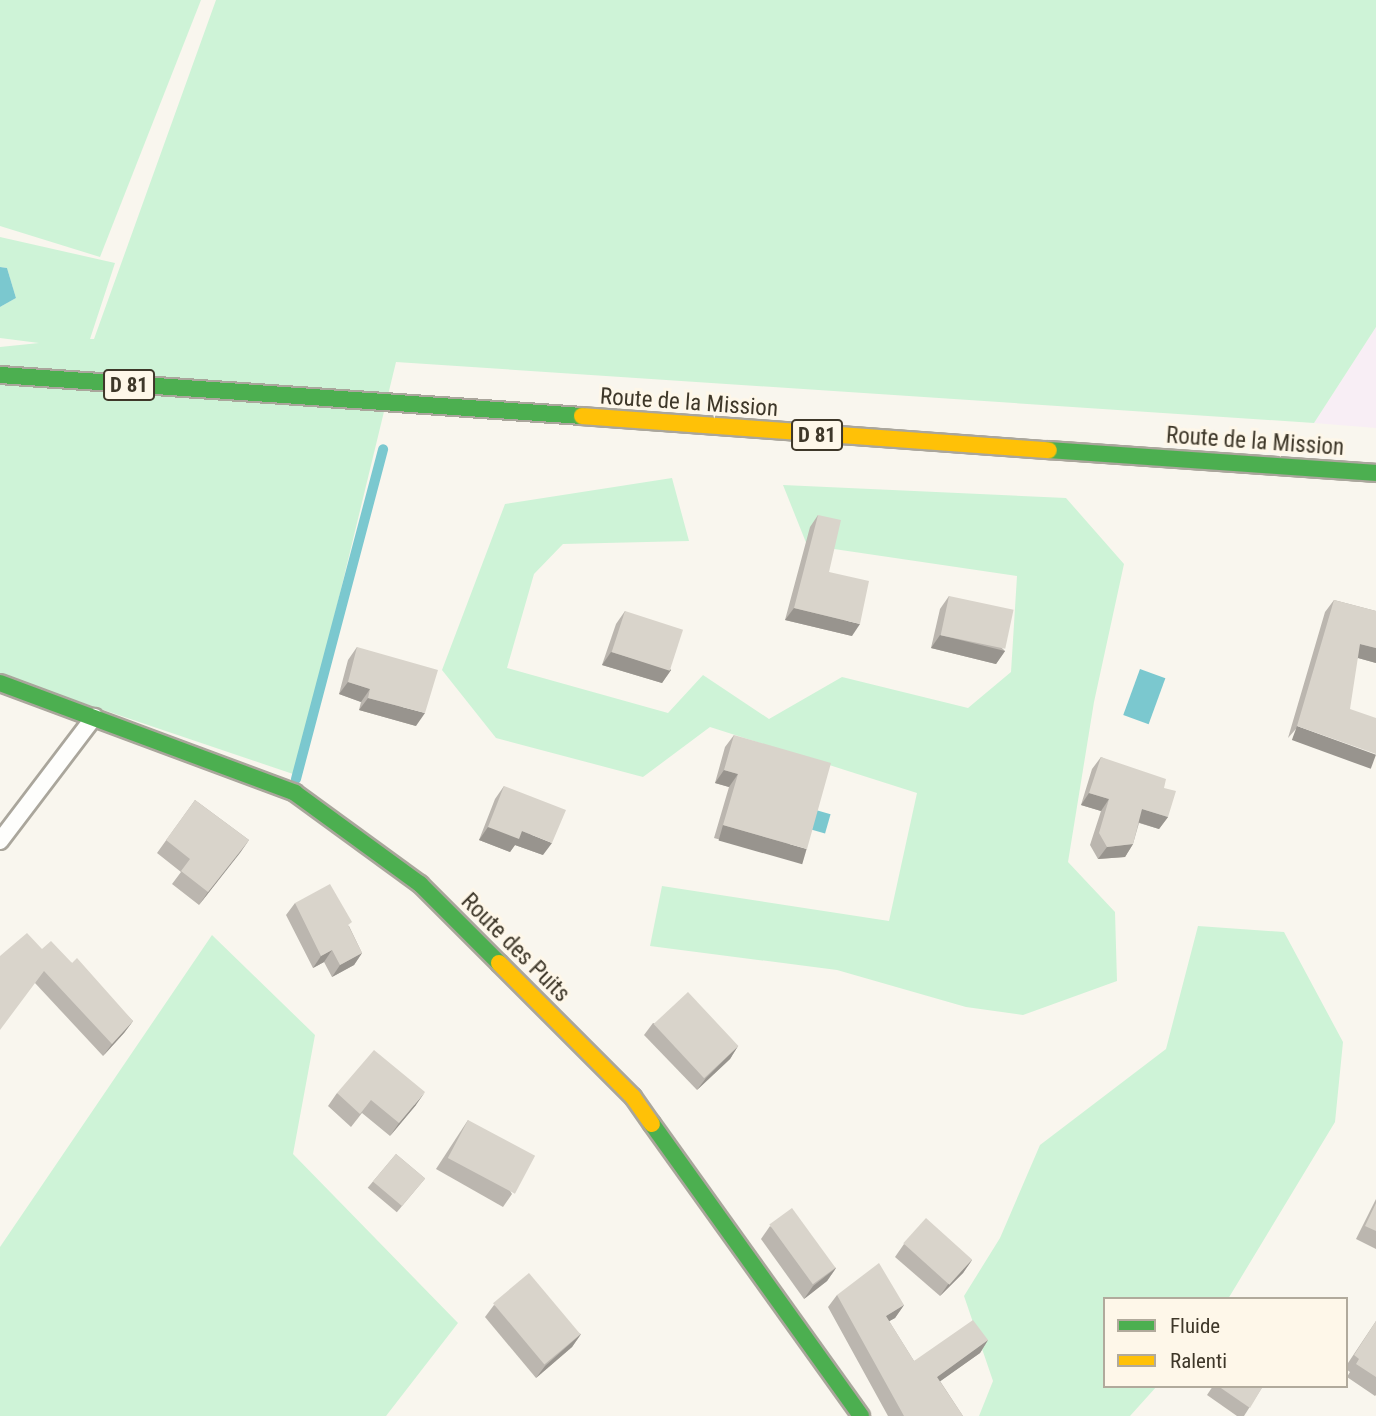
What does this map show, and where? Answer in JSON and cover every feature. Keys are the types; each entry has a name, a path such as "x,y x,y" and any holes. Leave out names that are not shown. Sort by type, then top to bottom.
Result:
{"main road":[{"name":"Route de la Mission","path":"0,375 1376,473"},
{"name":"Route des Puits","path":"0,683 96,716 295,793 420,884 633,1097 861,1416"}],"lane":[{"path":"0,841 96,716"}],"shaded area":[{"path":"1376,327 1376,428 1314,423"}],"green space":[{"path":"0,0 201,0 100,257 0,226"},
{"path":"216,0 1376,0 1376,327 1314,423 396,362 296,775 0,675 0,347 39,343 0,338 0,307 16,298 7,268 0,267 0,237 115,263 90,339 94,339"},
{"path":"672,478 689,541 563,544 534,574 507,668 668,713 703,675 769,719 842,677 968,708 1011,672 1017,576 807,545 783,485 1066,498 1124,564 1094,702 1068,862 1115,912 1117,981 1023,1015 966,1007 837,970 650,946 662,886 889,921 917,793 710,727 643,777 496,738 442,670 505,504"},
{"path":"1198,926 1284,932 1343,1042 1335,1122 1229,1297 1103,1297 1103,1388 1155,1388 1130,1416 979,1416 993,1381 964,1296 1000,1238 1040,1145 1166,1049"},
{"path":"212,935 315,1035 293,1154 458,1323 386,1416 0,1416 0,1247"}],"water":[{"path":"0,267 7,268 16,298 0,307"},
{"path":"1140,669 1165,678 1149,724 1123,715"},
{"path":"795,804 831,814 825,833 789,823"}],"building":[{"path":"818,515 841,520 829,572 869,581 860,624 794,608"},
{"path":"949,596 1014,610 1005,649 941,635"},
{"path":"1334,600 1376,611 1376,648 1360,644 1350,709 1376,718 1376,754 1297,726"},
{"path":"625,611 683,630 670,671 612,652"},
{"path":"357,647 438,670 425,713 368,698 370,689 348,682"},
{"path":"734,735 831,763 807,849 723,825 738,774 724,770"},
{"path":"1101,757 1166,779 1164,788 1176,791 1168,817 1142,809 1133,844 1107,847 1099,833 1109,799 1089,793"},
{"path":"504,786 566,810 552,843 522,831 519,839 488,827"},
{"path":"195,800 249,840 208,892 181,871 190,859 166,840"},
{"path":"330,884 352,922 348,925 362,953 340,965 332,950 321,956 295,903"},
{"path":"27,933 42,949 51,941 72,963 77,958 133,1021 112,1044 44,971 0,1030 0,956"},
{"path":"688,992 738,1046 704,1078 654,1024"},
{"path":"374,1050 425,1092 399,1123 371,1100 360,1114 337,1093"},
{"path":"468,1120 535,1156 515,1194 448,1158"},
{"path":"396,1154 425,1178 402,1206 373,1182"},
{"path":"1376,1203 1376,1231 1365,1226"},
{"path":"792,1208 835,1268 813,1284 769,1224"},
{"path":"926,1218 972,1259 949,1285 903,1243"},
{"path":"879,1263 904,1305 886,1316 914,1361 973,1320 988,1340 937,1377 963,1416 904,1416 837,1295"},
{"path":"529,1273 580,1334 544,1364 493,1303"},
{"path":"1376,1321 1376,1377 1356,1364 1359,1359 1354,1355"},
{"path":"1221,1388 1262,1388 1250,1408"}],"waterway":[{"path":"296,779 383,449"}],"traffic: fast":[{"path":"0,375 582,416"},
{"path":"1049,450 1376,473"},
{"path":"0,683 295,793 420,884 499,963"},
{"path":"652,1124 861,1416"}],"traffic: slow":[{"path":"582,416 1049,450"},
{"path":"499,963 633,1097 652,1124"}]}
